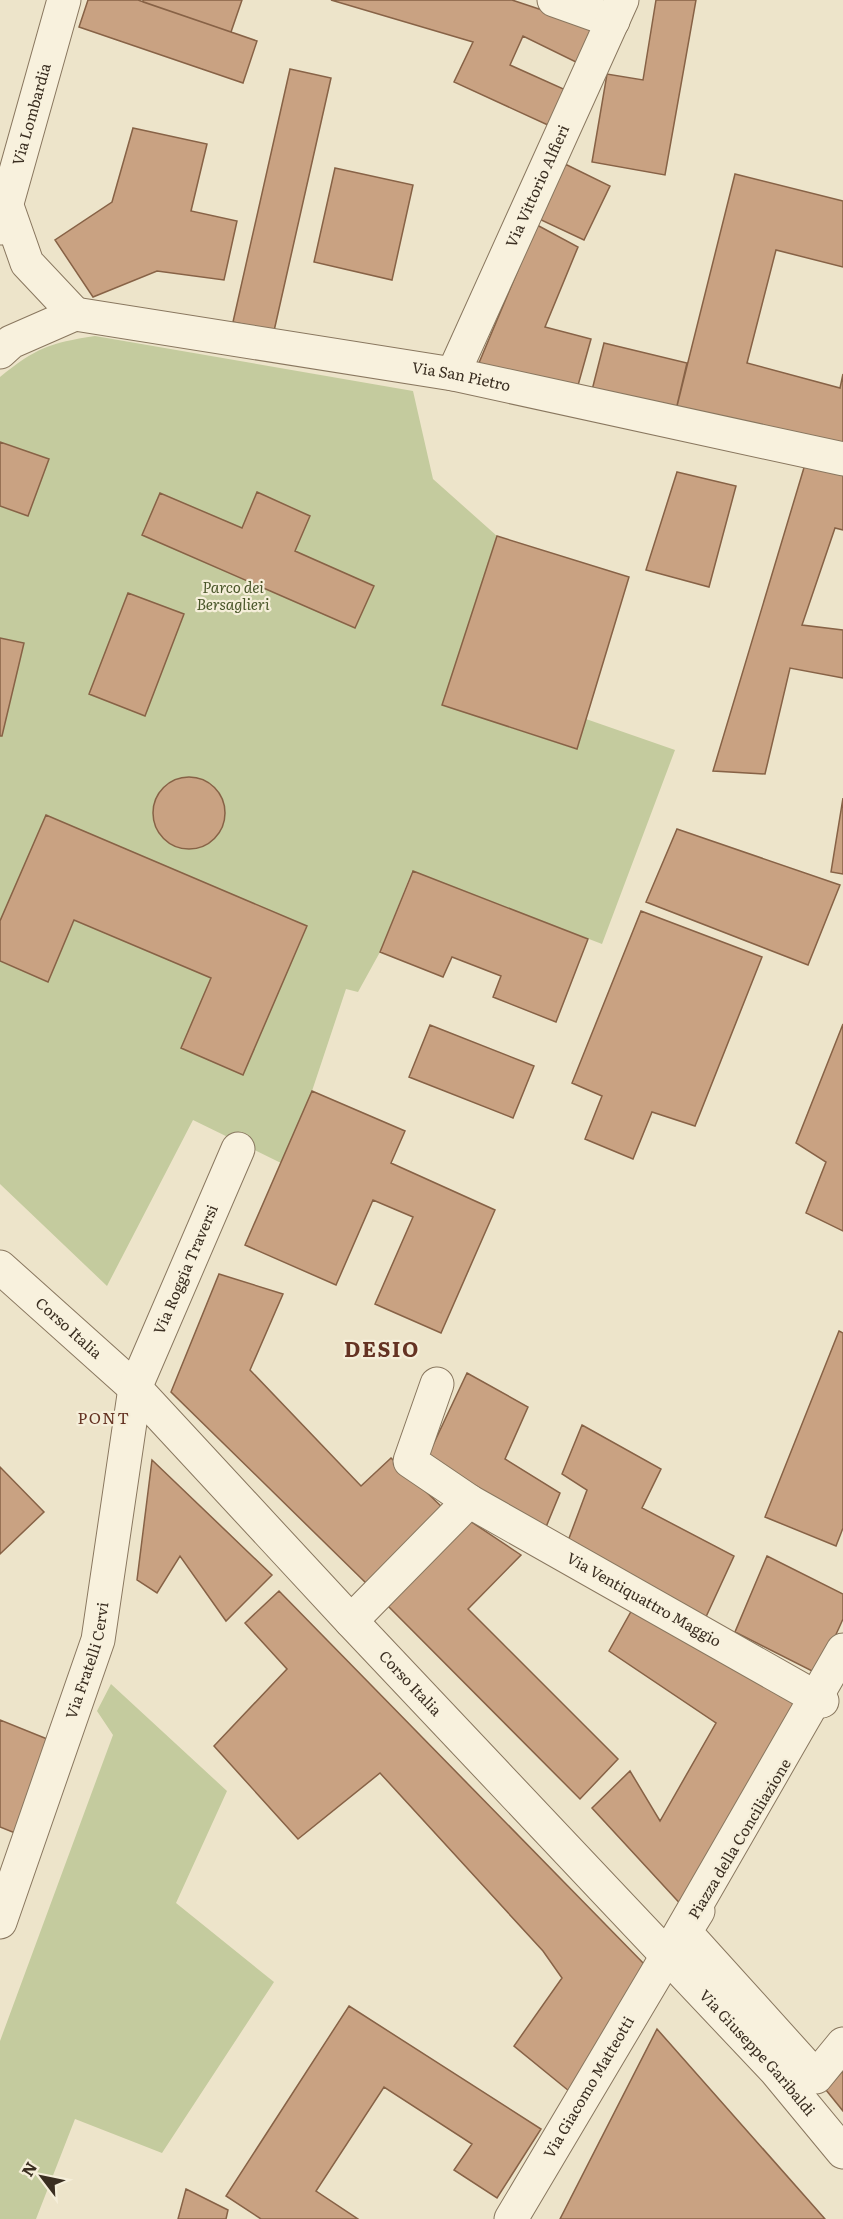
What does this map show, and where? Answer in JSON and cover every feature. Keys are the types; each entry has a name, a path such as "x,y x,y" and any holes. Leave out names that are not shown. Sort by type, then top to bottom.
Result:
{"street":[{"name":"Via Lombardia","path":"4,217 64,0"},
{"path":"554,0 618,11"},
{"name":"Via Vittorio Alfieri","path":"453,374 618,11"},
{"path":"0,352 11,342 75,314 27,263 4,217"},
{"name":"Via San Pietro","path":"75,314 453,374 843,459"},
{"name":"Via Roggia Traversi","path":"145,1392 238,1149"},
{"name":"Corso Italia","path":"0,1267 145,1392 351,1621 672,1938"},
{"name":"Via Ventiquattro Maggio","path":"437,1384 410,1461 469,1501 819,1699"},
{"name":"Via Fratelli Cervi","path":"0,1922 98,1640 145,1392"},
{"path":"351,1621 469,1501"},
{"path":"819,1699 843,1650"},
{"path":"819,1699 843,1666"},
{"name":"Via Giacomo Matteotti","path":"511,2219 672,1938 819,1699"},
{"name":"Piazza della Conciliazione","path":"672,1938 816,2077 843,2044"},
{"name":"Via Giuseppe Garibaldi","path":"672,1938 843,2152"}],"green space":[{"name":"Parco dei Bersaglieri","path":"95,336 413,391 433,479 497,536 442,705 576,749 586,719 675,750 602,944 412,871 380,952 358,992 346,989 312,1091 281,1163 193,1120 107,1286 0,1184 0,377 24,359 44,348"},
{"path":"111,1684 227,1791 176,1903 274,1982 162,2153 75,2119 36,2219 0,2219 0,2041 113,1735 97,1711"}],"building":[{"path":"88,0 138,0 257,41 243,83 79,27"},
{"path":"143,0 242,0 231,32 143,2"},
{"path":"331,0 512,0 599,29 582,65 523,36 510,65 568,91 550,126 454,82 473,42"},
{"path":"656,0 696,0 665,175 592,162 607,74 643,80"},
{"path":"290,69 331,78 274,331 233,322"},
{"path":"133,128 207,144 191,211 237,221 224,280 157,271 93,297 55,240 112,202"},
{"path":"565,164 610,186 584,240 539,219"},
{"path":"335,168 413,185 392,280 314,262"},
{"path":"735,174 843,201 843,267 776,250 747,363 840,388 843,374 843,452 675,414"},
{"path":"537,225 578,247 545,327 591,339 577,389 476,370"},
{"path":"604,343 687,363 675,414 591,394"},
{"path":"0,442 49,459 28,516 0,506"},
{"path":"806,461 843,469 843,530 835,528 802,625 843,630 843,678 790,668 765,774 713,771"},
{"path":"677,472 736,486 709,587 646,570"},
{"path":"257,492 310,516 295,551 374,586 355,628 142,535 160,493 242,528"},
{"path":"497,536 629,577 577,749 442,705"},
{"path":"128,593 184,614 145,716 89,694"},
{"path":"0,638 24,643 2,736 0,736"},
{"path":"182,777 196,777 215,787 225,806 225,820 215,839 196,849 182,849 163,839 153,820 153,806 163,787"},
{"path":"843,798 843,874 831,872"},
{"path":"46,815 307,926 243,1075 181,1048 211,978 74,920 48,982 0,961 0,921"},
{"path":"677,829 840,885 808,965 646,902"},
{"path":"413,871 588,939 556,1022 493,997 501,976 452,957 443,977 380,952"},
{"path":"641,911 762,957 695,1126 652,1112 633,1159 585,1139 602,1096 572,1083"},
{"path":"843,1024 843,1231 806,1213 826,1162 796,1143"},
{"path":"430,1025 534,1066 513,1118 409,1077"},
{"path":"312,1091 405,1131 391,1163 495,1210 441,1333 375,1304 413,1217 373,1200 336,1285 245,1245"},
{"path":"219,1274 283,1294 250,1370 361,1486 391,1458 445,1510 368,1585 171,1392"},
{"path":"839,1331 843,1333 843,1528 836,1546 765,1517"},
{"path":"467,1373 528,1407 505,1459 560,1493 546,1527 425,1462"},
{"path":"582,1425 661,1469 642,1508 734,1556 705,1619 568,1541 587,1490 562,1474"},
{"path":"152,1460 272,1575 226,1621 180,1556 157,1593 137,1580"},
{"path":"0,1467 44,1512 0,1554"},
{"path":"467,1519 521,1555 468,1609 618,1759 580,1799 383,1601"},
{"path":"767,1556 843,1594 843,1619 818,1674 735,1632"},
{"path":"279,1591 650,1970 569,2091 514,2046 562,1978 543,1951 380,1773 298,1839 214,1746 287,1669 245,1623"},
{"path":"633,1608 807,1703 686,1910 592,1808 630,1771 660,1821 716,1723 609,1651"},
{"path":"0,1720 57,1743 25,1837 0,1827"},
{"path":"349,2006 541,2129 497,2198 454,2170 472,2144 384,2087 316,2191 358,2219 261,2219 226,2196"},
{"path":"657,2029 825,2219 560,2219"},
{"path":"843,2070 843,2111 826,2090"},
{"path":"186,2189 228,2210 226,2219 178,2219"}],"district":[{"name":"DESIO","path":"382,1350"},
{"name":"PONT","path":"104,1418"}]}
